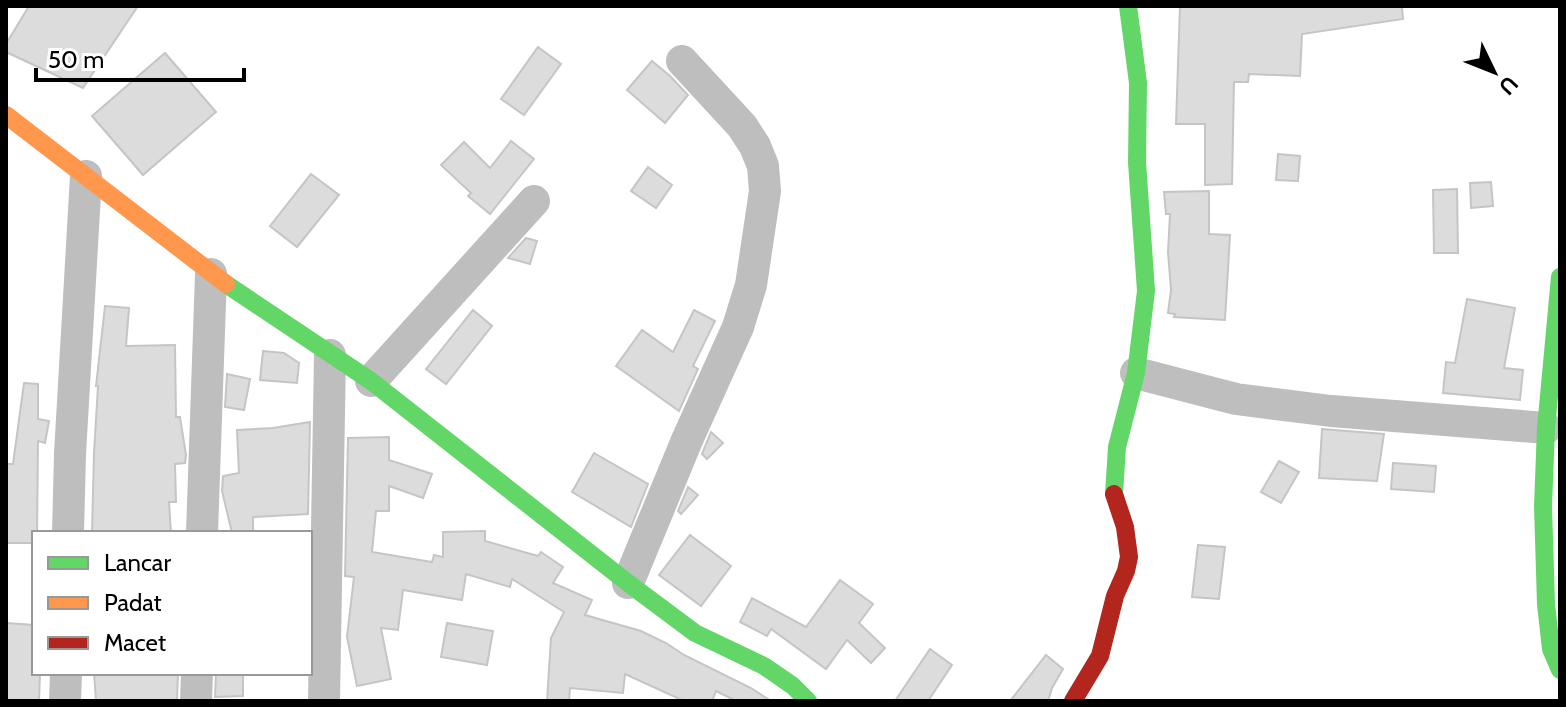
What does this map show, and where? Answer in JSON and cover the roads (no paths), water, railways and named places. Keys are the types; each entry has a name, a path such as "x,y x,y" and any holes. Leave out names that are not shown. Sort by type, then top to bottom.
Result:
{"main road":[{"path":"1073,701 1100,656 1115,596 1129,557 1125,527 1114,493 1114,477 1119,435 1136,373 1146,291 1137,162 1138,83 1128,6"},
{"path":"6,115 211,274 371,381 695,633 764,666 793,686 808,701"},
{"path":"1560,277 1546,428 1543,506 1546,604 1551,649 1560,670"}],"street":[{"path":"628,583 738,327 751,285 765,191 763,166 749,136 682,61"},
{"path":"68,531 86,176"},
{"path":"371,381 534,201"},
{"path":"202,531 211,274"},
{"path":"324,701 330,355"},
{"path":"1136,373 1236,399 1331,411 1546,428"},
{"path":"65,701 66,675"},
{"path":"196,701 197,675"}]}
